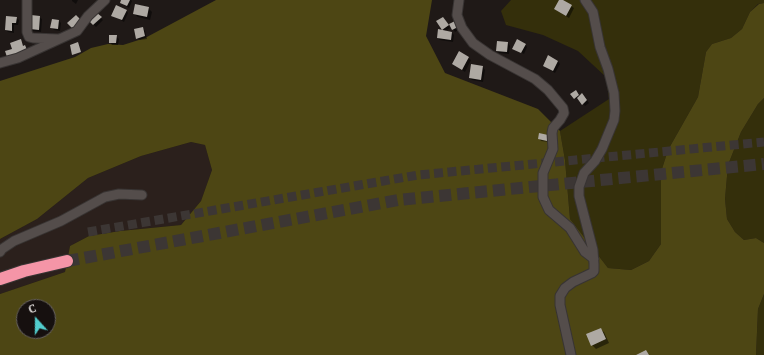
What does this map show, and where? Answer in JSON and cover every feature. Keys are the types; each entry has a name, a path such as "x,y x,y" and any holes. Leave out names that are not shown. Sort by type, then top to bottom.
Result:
{"highway":[{"path":"0,279 24,271 67,261"}],"street":[{"path":"27,0 27,32 29,37 62,38"},
{"path":"0,63 18,58 77,31 88,16 105,0"},
{"path":"459,0 457,15 462,28 473,44 490,55 535,79 548,90 563,108 564,113 553,128 553,149 543,173 543,197 549,210 570,228 585,252 594,259"},
{"path":"571,355 560,306 560,296 565,288 573,282 594,271 594,259 586,218 579,196 579,187 584,173 595,161 602,149 614,120 615,111 614,93 608,69 600,47 593,12 585,0"},
{"path":"0,252 14,241 61,221 105,197 119,194 142,195"}],"shaded area":[{"path":"216,0 432,0 426,36 445,73 538,109 560,131 565,160 570,219 608,268 631,270 649,261 661,244 661,172 668,150 698,97 706,52 712,44 731,38 742,29 750,12 759,4 764,3 764,98 758,104 741,132 728,165 725,199 727,219 735,232 744,240 756,238 764,243 764,294 758,309 756,355 0,355 0,294 65,272 70,246 89,236 120,231 181,225 201,201 212,170 205,145 191,142 141,156 88,178 37,219 0,239 0,81 75,57 91,48 108,44 123,45 145,38"},
{"path":"511,0 764,0 764,3 758,4 750,12 742,29 731,38 712,44 706,52 698,97 668,150 661,172 661,244 649,261 631,270 608,268 570,219 565,160 560,131 609,99 606,77 578,51 543,35 506,25 501,11"},
{"path":"764,98 764,243 756,238 744,240 735,232 727,219 725,199 728,165 741,132 758,104"},
{"path":"191,142 205,145 212,170 201,201 181,225 120,231 89,236 70,246 65,272 0,294 0,239 37,219 88,178 141,156"},
{"path":"764,294 764,355 756,355 758,309"}],"building":[{"path":"121,0 130,0 127,6 120,3"},
{"path":"559,0 563,0 572,5 566,16 554,9"},
{"path":"135,4 149,7 147,17 133,14"},
{"path":"116,5 127,10 122,20 111,16"},
{"path":"97,13 102,17 93,25 89,21"},
{"path":"31,15 40,16 39,30 30,29"},
{"path":"76,15 82,21 73,29 67,23"},
{"path":"6,16 17,17 16,23 12,23 12,31 5,30"},
{"path":"443,17 449,25 442,30 436,21"},
{"path":"52,19 59,20 58,29 50,28"},
{"path":"455,21 458,27 452,30 449,24"},
{"path":"143,27 145,36 136,39 134,29"},
{"path":"438,29 452,32 451,40 437,38"},
{"path":"109,35 117,35 116,43 109,43"},
{"path":"21,39 23,46 25,45 27,50 8,60 5,51 12,49 10,43"},
{"path":"517,39 526,44 521,53 512,49"},
{"path":"497,41 508,42 507,52 496,51"},
{"path":"78,42 81,52 72,55 70,45"},
{"path":"459,51 469,57 462,70 452,64"},
{"path":"548,55 558,61 553,71 543,66"},
{"path":"471,64 483,66 481,80 469,78"},
{"path":"576,90 579,95 574,99 570,94"},
{"path":"582,93 587,100 582,105 577,98"},
{"path":"539,133 548,135 547,141 538,139"},
{"path":"601,328 606,339 591,346 586,334"},
{"path":"646,350 649,355 636,355"}],"tunnel":[{"path":"88,232 418,175 764,142"},
{"path":"67,261 398,200 764,164"}]}
